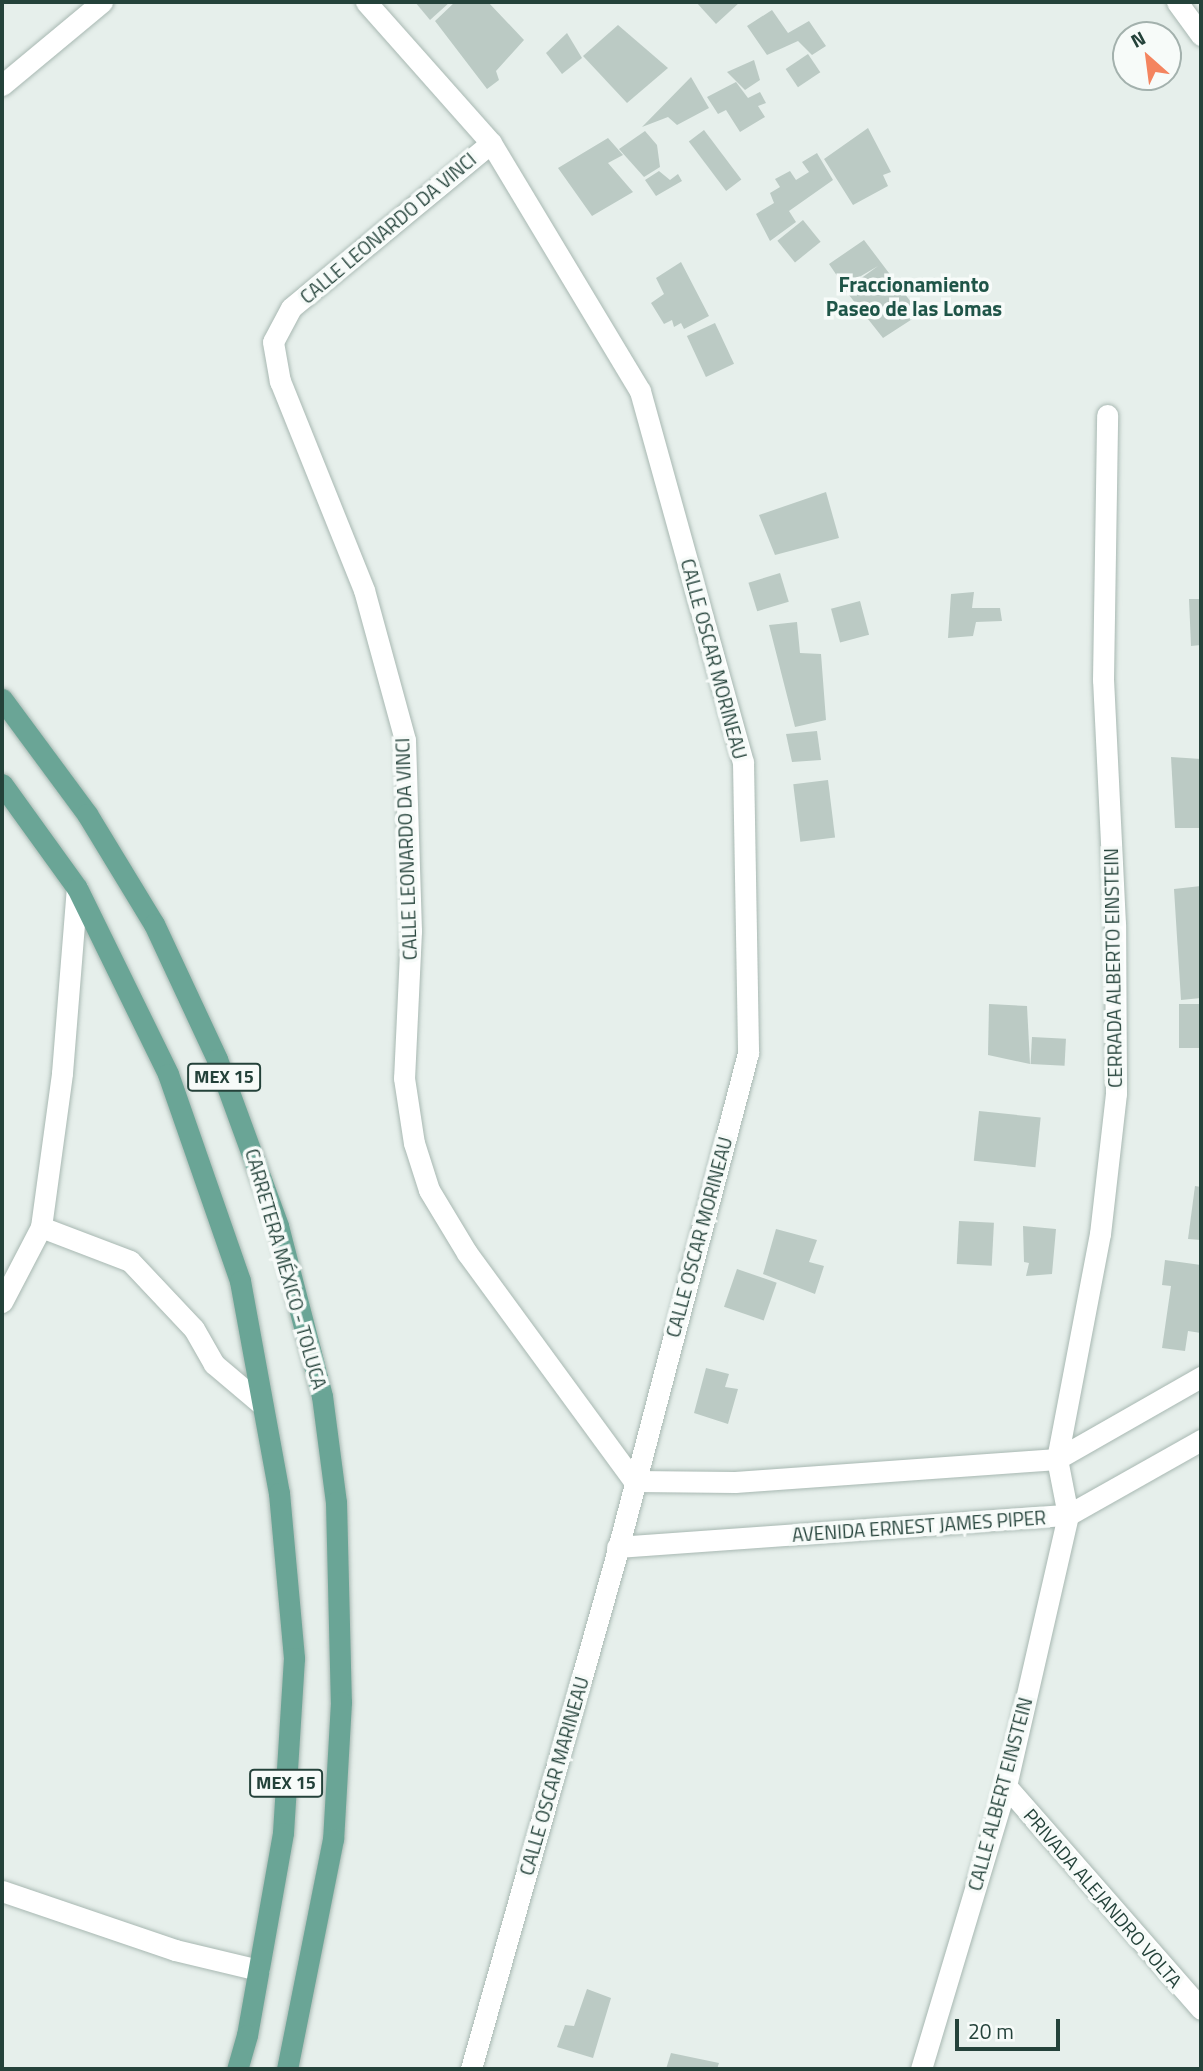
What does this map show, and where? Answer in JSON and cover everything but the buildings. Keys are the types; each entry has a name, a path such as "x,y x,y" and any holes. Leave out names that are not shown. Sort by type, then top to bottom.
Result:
{"main road":[{"name":"CARRETERA MÉXICO - TOLUCA","path":"2,699 88,814 154,923 217,1059 278,1226 322,1396 336,1502 341,1702 333,1839 288,2069"},
{"name":"MEX 15","path":"2,784 77,888 168,1074 240,1280 260,1403 279,1493 294,1658 283,1833 259,1970 237,2069"}],"street":[{"path":"2,85 102,2"},
{"name":"CALLE OSCAR MORINEAU","path":"366,2 491,143 640,391 743,762 748,1053 634,1481"},
{"path":"1177,2 1201,35"},
{"name":"CALLE LEONARDO DA VINCI","path":"491,143 292,308 274,342 280,381 364,590 405,740 411,931 404,1077 414,1143 429,1190 467,1253 634,1481"},
{"name":"CERRADA ALBERTO EINSTEIN","path":"1068,1515 1057,1459 1100,1234 1116,1093 1115,924 1103,680 1107,415"},
{"path":"2,1302 41,1227 62,1073 77,888"},
{"path":"41,1227 130,1261 194,1329 214,1364 260,1403"},
{"path":"634,1481 735,1482 1057,1459 1201,1377"},
{"name":"AVENIDA ERNEST JAMES PIPER","path":"617,1547 1068,1515 1201,1440"},
{"name":"CALLE OSCAR MARINEAU","path":"471,2069 634,1481"},
{"name":"CALLE ALBERT EINSTEIN","path":"921,2069 1006,1786 1068,1515"},
{"name":"PRIVADA ALEJANDRO VOLTA","path":"1006,1786 1201,2009"},
{"path":"2,1891 175,1950 259,1970"}],"district":[{"name":"Fraccionamiento Paseo de las Lomas","path":"914,296"}]}
